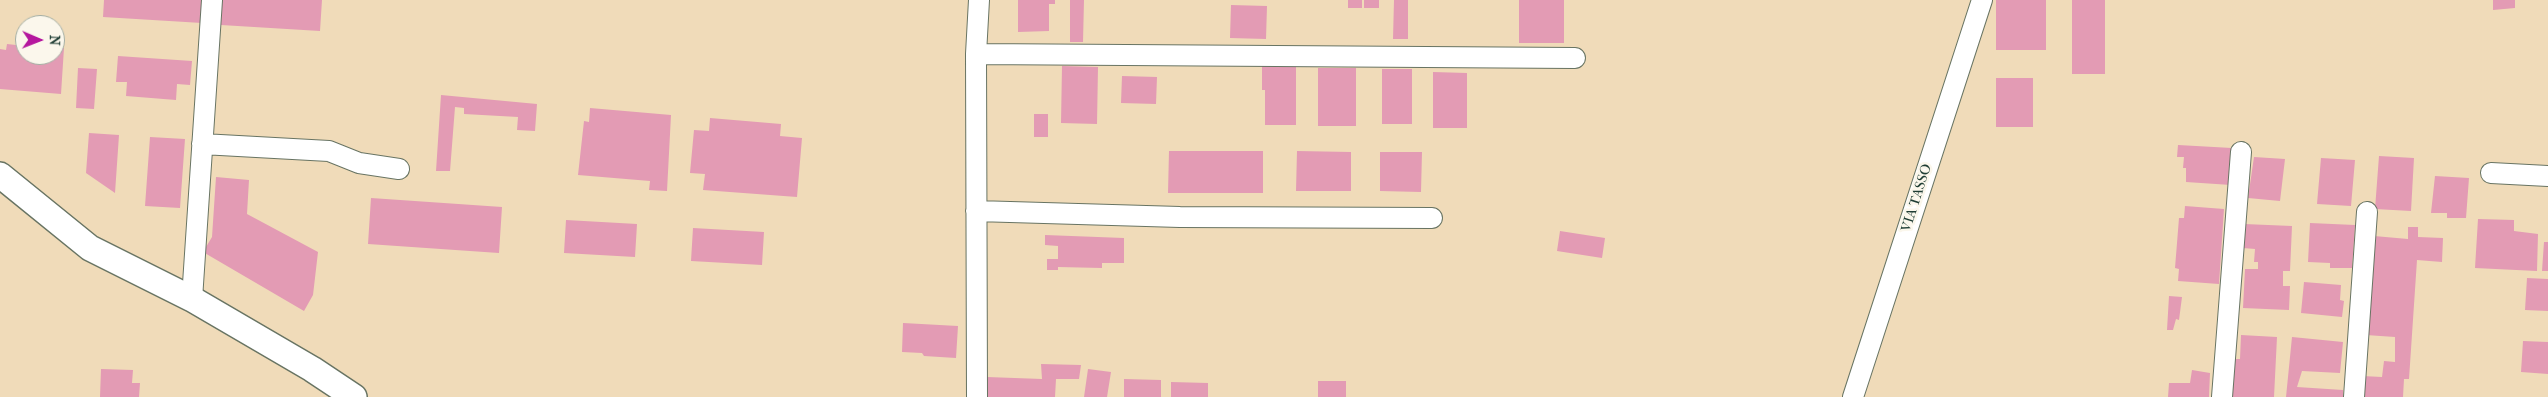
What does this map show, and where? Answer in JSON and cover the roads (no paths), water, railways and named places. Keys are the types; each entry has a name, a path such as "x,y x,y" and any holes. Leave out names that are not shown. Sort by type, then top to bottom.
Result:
{"street":[{"path":"192,299 212,0"},
{"path":"977,397 976,54 979,0"},
{"name":"VIA TASSO","path":"1853,397 1982,0"},
{"path":"976,54 1575,58"},
{"path":"202,144 329,151 359,164 399,170"},
{"path":"2222,397 2241,152"},
{"path":"2491,173 2548,176"},
{"path":"0,175 90,248 192,299 312,369 354,397"},
{"path":"976,211 1180,218 1432,218"},
{"path":"2354,397 2367,212"}]}
